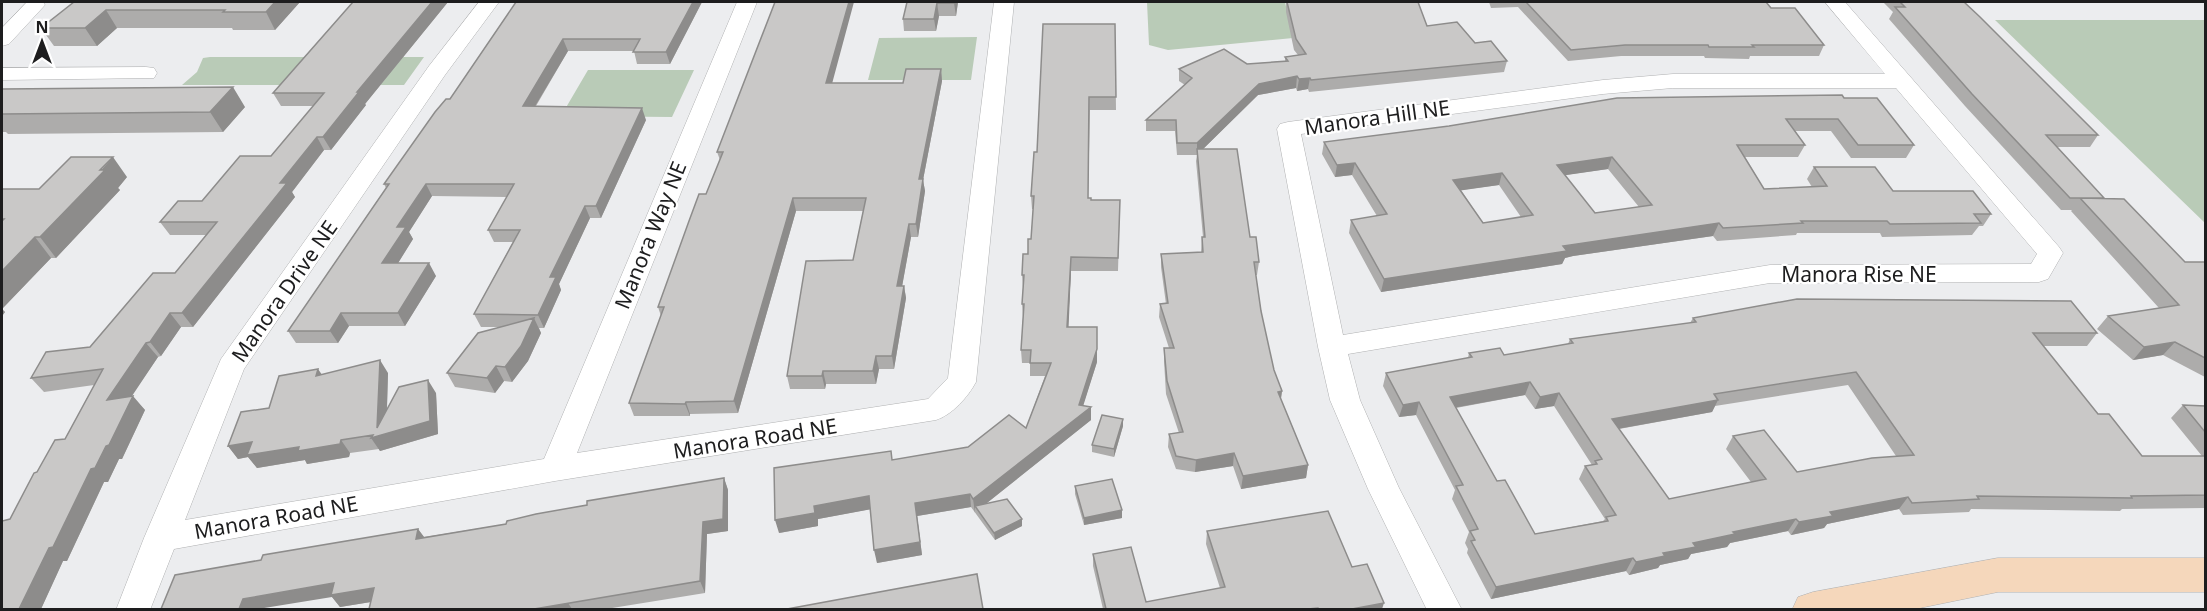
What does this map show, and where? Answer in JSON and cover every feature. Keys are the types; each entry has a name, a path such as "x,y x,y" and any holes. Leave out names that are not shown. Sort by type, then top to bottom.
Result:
{"street":[{"name":"Manora Drive NE","path":"133,609 231,366 437,71 489,2"},
{"name":"Manora Way NE","path":"555,469 747,2"},
{"name":"Manora Road NE","path":"160,538 555,469 936,409 962,382 1004,2"},
{"name":"Manora Rise NE","path":"1332,347 1770,274 2039,273 2050,253 1835,2"},
{"path":"2,40 35,5"},
{"path":"2,74 146,74"},
{"name":"Manora Hill NE","path":"1445,609 1384,489 1345,400 1332,347 1288,129 1603,87 1673,81 1902,81"},
{"path":"1813,609 1998,575 2205,575"}],"green space":[{"path":"1147,2 1285,2 1293,38 1168,50 1149,45"},
{"path":"1995,20 2205,20 2205,223"},
{"path":"977,37 971,80 868,80 879,38"},
{"path":"424,57 404,85 182,85 197,72 203,58"},
{"path":"588,70 694,70 672,117 561,116"}],"building":[{"path":"74,2 275,2 266,12 106,10 85,28 41,28"},
{"path":"353,2 432,2 357,92 359,92 323,137 317,137 280,183 287,183 182,313 170,313 150,342 146,343 107,400 133,396 109,445 106,446 95,468 91,469 53,547 49,548 19,609 2,609 2,521 10,519 34,473 37,472 55,440 65,439 103,369 31,378 46,352 90,347 153,273 175,273 217,222 160,222 178,201 202,201 240,156 271,156 324,93 273,93"},
{"path":"516,2 693,2 666,52 633,52 640,39 563,39 523,106 642,108 596,206 585,206 550,277 556,277 538,315 474,314 520,230 488,230 514,184 426,184 397,227 406,227 382,263 429,263 398,313 341,313 330,331 288,331 389,184 384,184 435,112 446,99 450,99"},
{"path":"775,2 849,2 826,83 903,83 906,69 941,69 919,179 923,179 916,224 909,224 897,286 904,286 892,356 876,356 873,371 823,371 822,376 787,376 806,261 853,260 866,198 793,198 734,401 686,402 685,404 629,403 664,307 658,307 689,221 699,194 706,194 723,152 717,152"},
{"path":"907,2 955,2 937,3 934,19 903,19"},
{"path":"1287,2 1418,2 1427,26 1457,22 1475,43 1491,41 1507,61 1311,80 1310,78 1299,79 1297,76 1259,84 1197,143 1177,143 1176,120 1146,120 1192,78 1179,69 1224,49 1247,64 1288,61 1285,57 1306,54 1296,39"},
{"path":"1526,2 1766,2 1771,8 1795,8 1824,45 1709,47 1708,45 1625,45 1571,50"},
{"path":"1900,2 1964,2 1980,17 2098,135 2046,135 2104,198 2070,198 1972,94 1895,7 1905,7"},
{"path":"1043,24 1115,24 1116,97 1089,97 1088,198 1091,200 1120,200 1118,258 1071,257 1067,327 1097,327 1097,349 1079,405 1091,407 973,499 970,494 915,503 920,542 874,550 869,496 814,506 815,513 775,520 774,468 891,451 892,460 968,447 1009,415 1026,428 1051,363 1030,363 1031,350 1021,350 1024,304 1022,304 1023,254 1028,254 1028,239 1031,239 1034,196 1031,196 1034,152 1037,152"},
{"path":"233,87 210,112 2,114 2,89"},
{"path":"1842,95 1844,98 1877,98 1914,145 1858,145 1838,119 1786,119 1805,145 1737,145 1764,189 1827,186 1814,167 1875,167 1893,191 1973,191 1991,214 1974,214 1981,223 1890,224 1887,221 1801,221 1803,223 1723,228 1719,223 1563,246 1567,251 1384,279 1351,220 1387,214 1355,163 1337,165 1324,142 1449,126 1617,98","holes":["1612,157 1652,205 1595,213 1557,165","1502,173 1533,215 1483,223 1453,180"]},
{"path":"1197,149 1237,149 1250,237 1256,237 1259,262 1254,262 1261,311 1274,370 1282,391 1278,392 1308,465 1243,476 1234,453 1196,460 1176,456 1169,434 1183,432 1167,381 1164,348 1174,348 1160,304 1168,303 1161,254 1203,252 1202,237 1205,237"},
{"path":"71,157 113,157 100,170 105,170 40,237 35,237 2,271 2,221 4,219 2,219 2,189 39,189"},
{"path":"2080,198 2124,199 2185,262 2205,262 2205,358 2175,342 2144,347 2108,316 2179,305"},
{"path":"1797,299 2071,301 2097,333 2033,333 2098,414 2109,414 2142,456 2205,456 2205,495 2131,496 2132,498 1977,496 1979,499 1912,503 1908,497 1830,512 1833,516 1799,522 1796,519 1733,532 1735,534 1693,543 1696,547 1663,553 1665,556 1636,562 1633,558 1496,587 1471,541 1475,540 1470,531 1478,529 1456,486 1463,485 1419,402 1403,405 1386,373 1472,357 1469,353 1500,348 1504,355 1573,343 1570,339 1696,322 1693,318","holes":["1856,372 1914,455 1872,458 1797,472 1764,430 1733,436 1766,479 1669,499 1612,419 1718,400 1714,394","1530,382 1540,397 1559,393 1602,459 1595,461 1597,464 1585,466 1616,515 1606,517 1608,521 1535,534 1505,480 1497,481 1450,397"]},
{"path":"534,318 521,346 505,367 496,366 487,378 447,373 478,333"},
{"path":"380,360 377,428 399,387 428,380 430,421 371,438 373,435 341,440 340,444 298,451 299,447 247,455 252,442 228,446 241,412 269,408 279,376 318,369 316,376"},
{"path":"2183,405 2205,406 2205,432"},
{"path":"1102,415 1123,419 1114,449 1092,445"},
{"path":"724,478 723,519 703,522 700,581 534,609 369,609 374,588 331,595 334,583 243,599 239,609 161,609 175,575 261,560 263,555 418,529 416,539 506,524 507,521 536,514 587,505 587,501"},
{"path":"1112,479 1122,510 1084,518 1075,486"},
{"path":"1007,499 1022,519 994,533 975,506"},
{"path":"1328,511 1352,567 1367,564 1384,603 1352,609 1106,609 1093,554 1131,547 1146,602 1225,587 1207,531"},
{"path":"977,574 983,609 787,609"}]}
